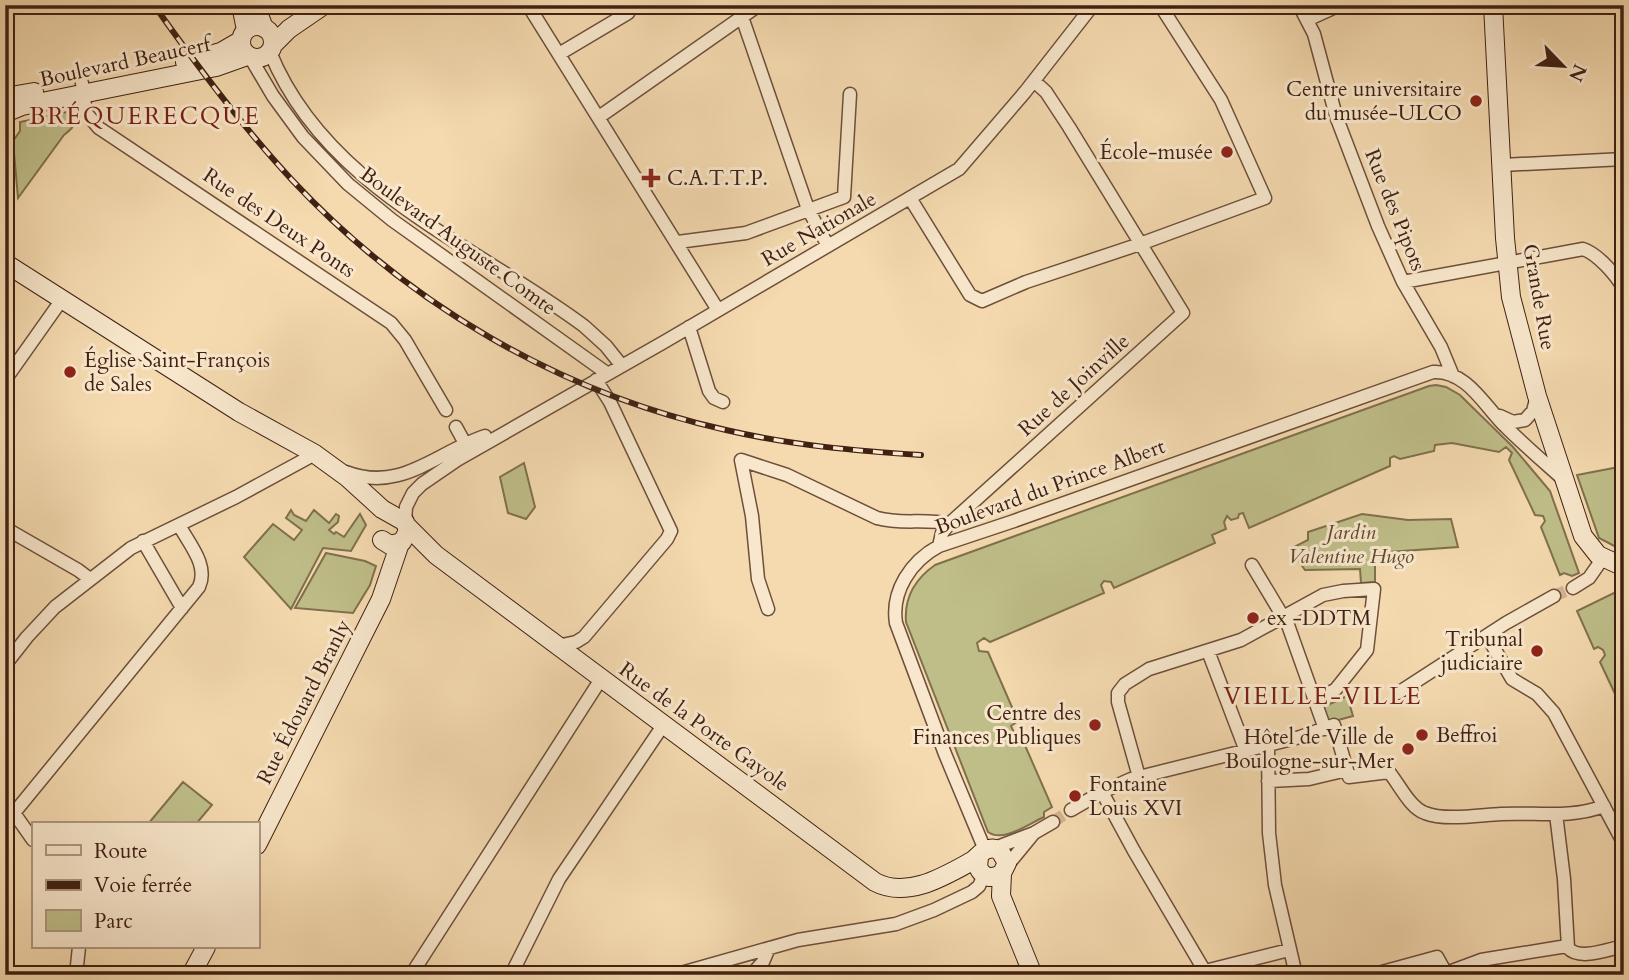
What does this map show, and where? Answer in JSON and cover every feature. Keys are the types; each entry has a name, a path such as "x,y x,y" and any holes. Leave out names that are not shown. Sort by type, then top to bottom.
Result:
{"main road":[{"path":"241,5 246,46 260,58 269,39 306,5"},
{"path":"255,5 269,39"},
{"path":"269,39 324,5"},
{"name":"Grande Rue","path":"1493,5 1507,263 1518,327 1537,396 1583,536 1603,558 1624,567"},
{"path":"246,46 253,26 269,39"},
{"name":"Boulevard Beaucerf","path":"7,107 246,46"},
{"path":"10,263 309,456 393,527"},
{"path":"309,456 336,468 393,527"},
{"name":"Rue de la Porte Gayole","path":"393,527 436,555 880,885 906,889 959,869 990,865"},
{"name":"Rue Édouard Branly","path":"259,841 372,617 393,527"},
{"path":"990,865 1033,975"},
{"path":"191,975 205,948"}],"street":[{"path":"528,5 719,310"},
{"path":"559,54 628,13 633,5"},
{"name":"Rue Nationale","path":"336,468 365,478 391,478 468,448 515,426 955,172 1034,81 1093,5"},
{"path":"910,198 970,295 979,301 985,301 1026,282 1265,198 1221,100 1160,5"},
{"name":"Rue des Pipots","path":"1299,5 1316,39 1336,116 1374,215 1403,282 1441,347 1453,376 1466,384 1505,426 1564,480"},
{"path":"1307,20 1340,5"},
{"path":"599,117 749,10 808,209 828,246"},
{"name":"Boulevard Auguste Comte","path":"269,39 293,98 326,139 361,175 401,205 584,326 606,346 622,366"},
{"name":"Boulevard Auguste Comte","path":"246,46 273,96 303,137 348,184 602,377"},
{"path":"1034,81 1046,92 1069,127 1140,244"},
{"name":"Rue des Deux Ponts","path":"82,89 86,113 99,128 391,323 405,340 446,410"},
{"path":"678,242 746,233 844,197 850,94"},
{"path":"1502,165 1624,159"},
{"name":"Rue de Joinville","path":"939,546 942,533 949,524 1182,313 1140,244"},
{"path":"1403,282 1586,249 1615,276 1624,289"},
{"path":"5,380 63,298"},
{"path":"689,327 709,391 723,402"},
{"name":"Boulevard du Prince Albert","path":"990,865 945,754 895,616 896,598 905,579 924,555 939,546 1011,523 1429,372 1453,376"},
{"path":"557,646 576,642 584,636 671,531 614,410 602,377"},
{"name":"Rue des Pipots","path":"1491,409 1509,421 1522,422 1533,411 1537,396"},
{"path":"456,427 468,448"},
{"name":"Rue Nationale","path":"393,527 413,493 457,460 468,448"},
{"path":"5,665 44,618 90,579 143,541 236,497 309,456"},
{"name":"Rue Nationale","path":"393,527 415,480 457,460"},
{"path":"768,608 758,579 752,516 741,460 786,475 877,518 949,524"},
{"path":"5,824 199,587 203,573 201,564 178,525"},
{"path":"5,528 78,569 90,579"},
{"path":"143,541 182,608"},
{"path":"1573,588 1589,578 1603,558 1624,561"},
{"path":"1252,565 1285,618 1325,729"},
{"path":"1139,777 1118,702 1118,692 1131,679 1149,669 1249,636 1329,593 1374,589 1367,650 1334,692 1313,696"},
{"path":"1398,693 1554,596"},
{"path":"1488,636 1510,676 1537,694 1550,708 1624,844"},
{"path":"1208,651 1245,747"},
{"path":"411,975 601,679"},
{"path":"511,975 555,886 664,724"},
{"path":"1071,810 1102,792 1139,777 1245,747 1268,746 1334,726 1349,777 1389,772 1414,805 1424,813 1451,816 1556,814 1584,812 1604,806"},
{"path":"1268,746 1269,833 1275,885 1296,975"},
{"path":"1270,781 1309,779 1347,770"},
{"path":"1102,792 1206,973 1289,950"},
{"path":"14,813 32,839"},
{"path":"1556,814 1569,948"},
{"path":"679,974 804,939 880,928 916,917 974,891 979,887 990,865 1052,822"},
{"path":"990,865 1034,833"},
{"path":"1371,975 1437,957 1446,974 1481,960 1569,948 1584,954 1624,946"},
{"path":"76,975 79,948"},
{"path":"751,975 765,959 769,948"}],"green space":[{"path":"67,112 72,114 73,126 18,198 13,141 20,131 20,122"},
{"path":"1436,385 1460,395 1513,447 1550,491 1579,573 1572,576 1564,573 1560,575 1541,527 1545,521 1543,516 1535,515 1509,460 1512,453 1506,447 1499,452 1452,443 1435,445 1434,451 1400,459 1394,456 1390,458 1390,466 1249,528 1243,513 1231,520 1227,516 1224,522 1226,529 1212,535 1215,543 1114,588 1111,582 1104,581 1101,585 1104,593 990,642 984,638 977,643 979,651 988,652 1018,721 1011,726 1015,735 1020,734 1052,807 1044,812 1044,817 1016,831 1001,835 988,832 906,622 909,597 922,576 935,565"},
{"path":"524,463 535,507 526,519 508,513 500,477"},
{"path":"1624,466 1624,551 1599,538 1577,475"},
{"path":"291,510 294,515 306,521 314,510 329,523 336,514 339,516 338,522 329,530 344,537 360,514 366,525 351,551 323,548 291,609 244,557 273,524 294,540 302,530 286,518"},
{"name":"Jardin Valentine Hugo","path":"1362,514 1408,520 1451,519 1458,547 1375,553 1375,582 1361,583 1360,569 1305,570 1290,549 1308,540 1308,532"},
{"path":"326,553 376,566 370,585 353,613 295,608"},
{"path":"1624,588 1624,713 1600,662 1605,655 1603,650 1598,647 1594,649 1577,611"},
{"path":"1347,696 1353,716 1327,723 1321,708"},
{"path":"183,782 212,805 198,822 150,822"}],"tunnel":[{"path":"1554,596 1573,588"},
{"path":"1053,822 1071,810"}],"railway":[{"path":"154,5 203,73 255,138 337,225 385,266 490,338 604,393 664,414 774,440 921,455"}],"place":[{"name":"Centre universitaire du musée-ULCO","path":"1476,101"},
{"name":"École-musée","path":"1227,152"},
{"name":"C.A.T.T.P.","path":"651,178"},
{"name":"Église Saint-François de Sales","path":"70,372"},
{"name":"ex -DDTM","path":"1253,618"},
{"name":"Tribunal judiciaire","path":"1537,651"},
{"name":"Centre des Finances Publiques","path":"1095,725"},
{"name":"Beffroi","path":"1422,735"},
{"name":"Hôtel de Ville de Boulogne-sur-Mer","path":"1408,749"},
{"name":"Fontaine Louis XVI","path":"1075,796"}],"district":[{"name":"BRÉQUERECQUE","path":"145,116"},
{"name":"VIEILLE-VILLE","path":"1323,696"}]}
